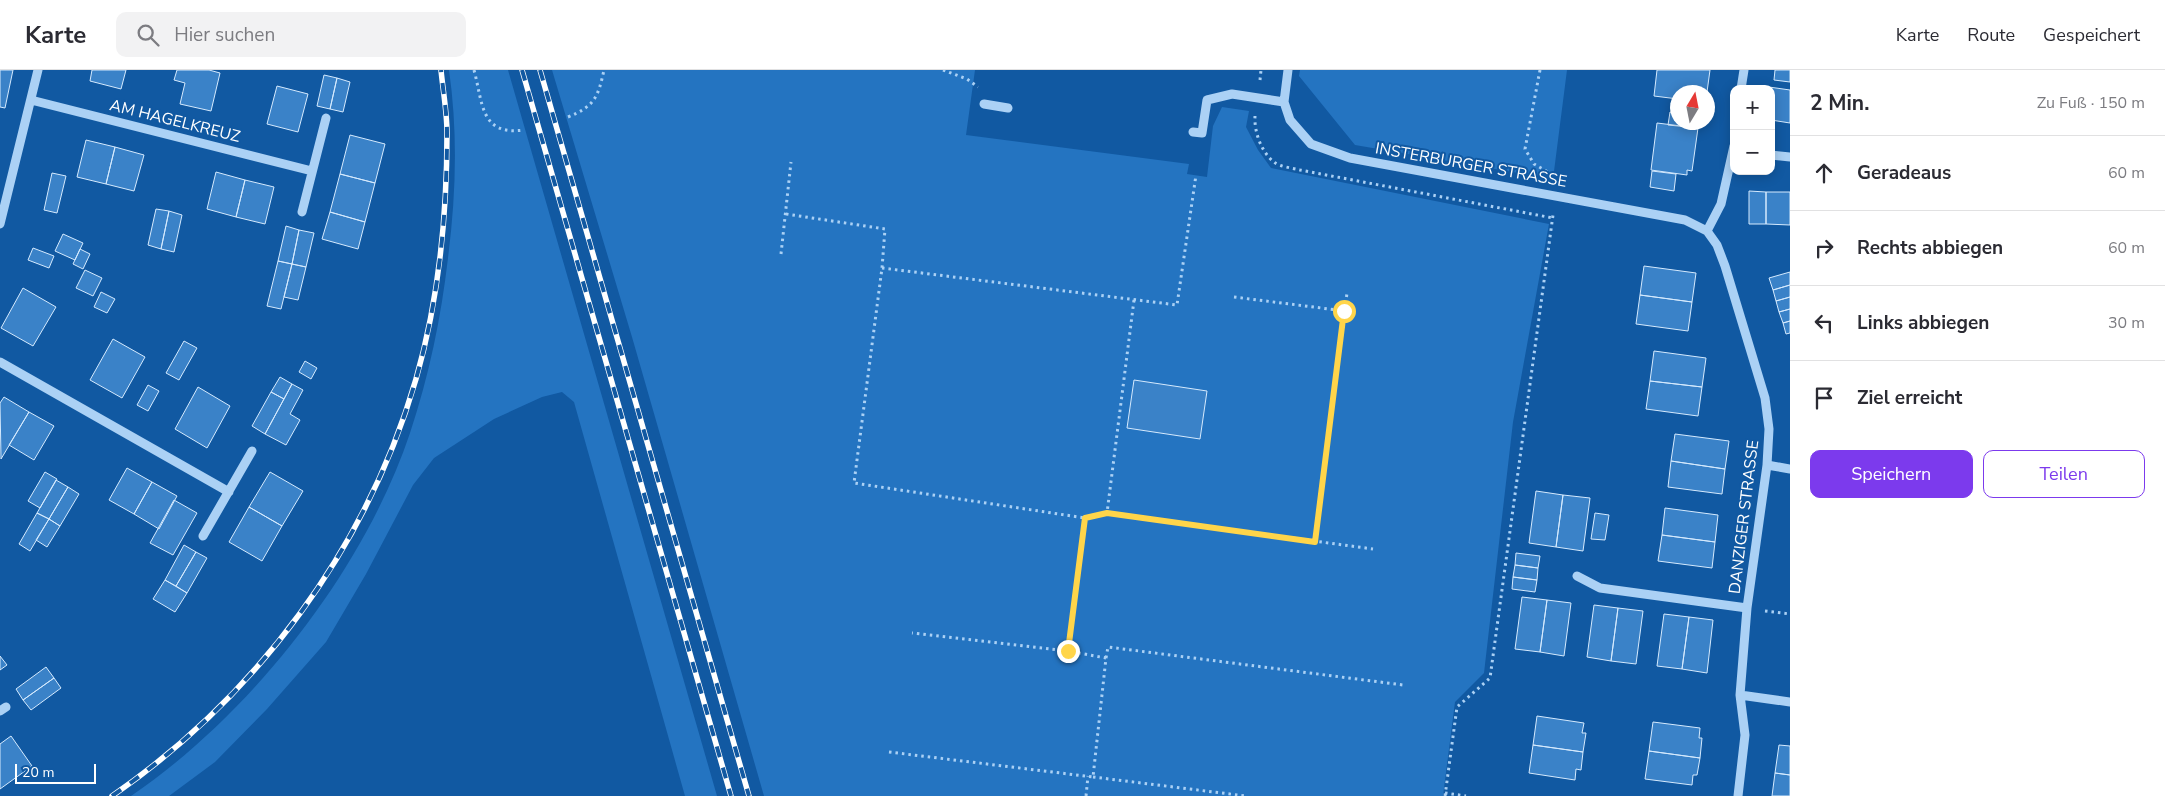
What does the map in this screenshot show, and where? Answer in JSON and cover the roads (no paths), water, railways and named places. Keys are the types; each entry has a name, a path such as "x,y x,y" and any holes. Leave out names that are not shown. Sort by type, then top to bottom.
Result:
{"street":[{"path":"0,224 38,70"},
{"path":"1197,132 1207,100 1232,94 1284,102 1288,70"},
{"path":"1742,85 1744,70"},
{"name":"AM HAGELKREUZ","path":"31,100 312,171"},
{"name":"INSTERBURGER STRASSE","path":"1284,102 1290,120 1311,144 1350,158 1685,220 1707,231"},
{"path":"984,104 1008,108"},
{"path":"302,212 326,118"},
{"path":"1775,155 1790,157"},
{"path":"1707,231 1721,204 1730,164"},
{"name":"DANZIGER STRASSE","path":"1707,231 1717,245 1725,266 1764,398 1769,429 1767,465 1748,608 1740,695 1745,735 1738,796"},
{"path":"0,362 229,492"},
{"path":"203,536 252,451"},
{"path":"1767,465 1790,469"},
{"name":"DANZIGER STRASSE","path":"1578,576 1600,588 1748,608"},
{"path":"1740,695 1790,702"}],"railway":[{"path":"112,796 165,756 214,712 259,665 300,613 337,559 368,501 395,441 416,379 431,318 440,257 447,164 446,109 441,70"},
{"path":"522,70 731,796"},
{"path":"540,70 749,796"}]}
